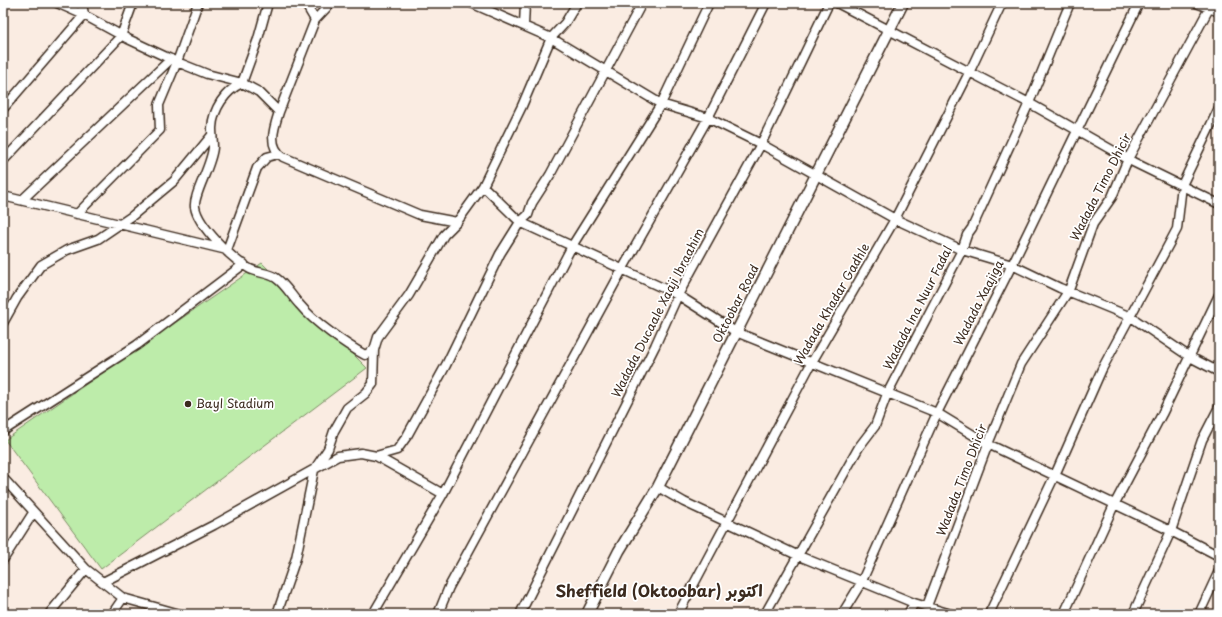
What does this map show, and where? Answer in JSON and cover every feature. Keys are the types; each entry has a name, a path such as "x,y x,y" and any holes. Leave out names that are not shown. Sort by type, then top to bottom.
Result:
{"street":[{"path":"57,3 84,15 121,36 174,61 207,74 242,83 259,92 278,112"},
{"path":"82,3 84,15"},
{"path":"3,161 121,36 133,3"},
{"path":"77,214 160,130 160,105 174,61 198,3"},
{"path":"268,3 258,39 242,83 230,89 221,100 212,128 211,161 194,206 212,238 244,264 250,268 276,278 289,290 300,306 352,348 365,355 374,350"},
{"path":"305,3 315,20"},
{"path":"331,3 315,20 278,112 273,130 273,145 278,154 294,163 420,215 457,222"},
{"path":"471,3 551,38 661,104 708,118 761,144 895,219 962,250 1012,265 1060,288 1069,290 1131,317 1190,357 1219,372"},
{"path":"524,26 525,3"},
{"path":"277,614 296,558 314,470 328,449 334,431 347,408 366,393 373,384 374,350 378,337 409,295 444,235 457,222 483,186 519,112 551,38 565,23 577,3"},
{"path":"376,456 400,448 446,366 500,254 520,222 528,215 532,203 550,175 642,3"},
{"path":"373,614 443,494 572,246 661,104 709,3"},
{"path":"438,614 448,587 622,270 708,118 766,3"},
{"name":"Wadada Ducaale Xaaji Ibraahim","path":"520,614 655,346 678,295 761,144 830,3"},
{"path":"837,3 969,73 1028,102 1128,159 1219,204"},
{"name":"Oktoobar Road","path":"587,614 619,551 658,487 888,30 904,3"},
{"name":"Wadada Khadar Gadhle","path":"678,614 812,362 895,219 969,73 1002,3"},
{"name":"Wadada Ina Nuur Fadal","path":"766,614 859,447 875,426 887,394 962,250 967,235 972,228 1028,102 1070,3"},
{"name":"Wadada Xaajiga","path":"842,614 861,583 937,413 1012,265 1076,130 1139,3"},
{"path":"1196,3 1211,6 1219,12"},
{"name":"Wadada Timo Dhicir","path":"927,606 988,444 1021,364 1069,290 1093,224 1112,197 1128,159 1211,6"},
{"path":"3,109 84,15"},
{"path":"22,200 174,61"},
{"path":"989,614 1055,475 1102,369 1177,229 1182,185 1219,108"},
{"path":"3,323 41,265 67,250 98,240 120,224 174,181 212,136"},
{"path":"227,250 257,168 267,157 278,154"},
{"path":"483,186 520,222 678,295 736,332 937,413 988,444 1055,475 1114,505 1171,530 1219,556"},
{"path":"3,196 227,250"},
{"path":"3,431 137,345 244,264"},
{"path":"1064,614 1114,505 1190,357 1219,295"},
{"path":"1133,614 1171,530 1202,440 1219,407"},
{"path":"103,582 201,532 338,456 361,453 376,456 443,494"},
{"path":"3,478 33,513 86,569 124,598 180,614"},
{"path":"658,487 799,556 861,583 914,603 950,614"},
{"path":"3,560 33,513"},
{"path":"49,614 86,569"},
{"path":"1199,614 1219,571"},
{"path":"112,614 124,598"},
{"path":"908,614 914,603"}],"green space":[{"name":"Bayl Stadium","path":"262,263 367,368 101,569 5,440"}],"place":[{"name":"Bayl Stadium","path":"188,404"}],"district":[{"name":"Sheffield (Oktoobar) اكتوبر","path":"659,591"}]}
